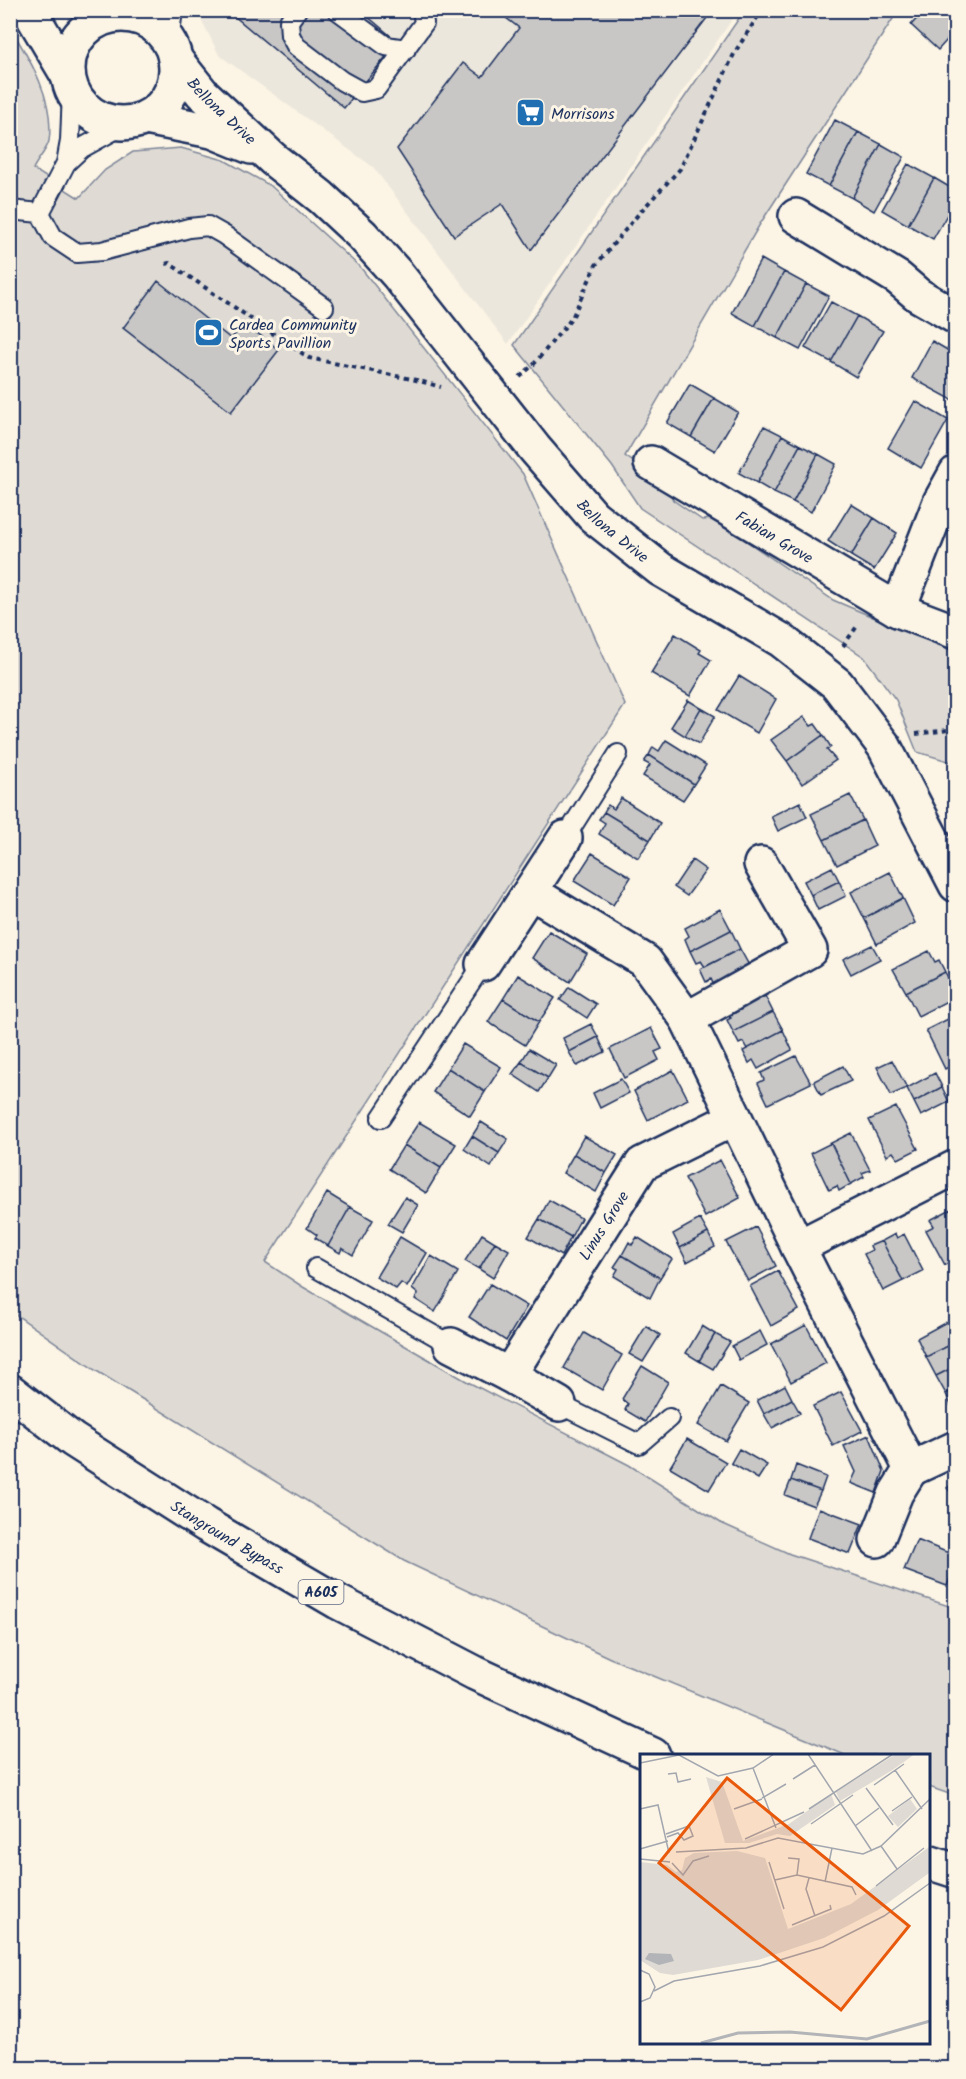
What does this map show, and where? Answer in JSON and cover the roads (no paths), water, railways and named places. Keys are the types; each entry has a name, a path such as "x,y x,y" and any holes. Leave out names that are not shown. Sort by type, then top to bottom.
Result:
{"street":[{"name":"Bellona Drive","path":"29,10 82,106 96,116 112,122 138,120 212,131 243,143 273,159"},
{"name":"Bellona Drive","path":"67,10 141,18 173,37 202,93 273,159 321,197 369,243 398,275 496,400 593,516 660,569 781,640 837,684 884,746 956,885"},
{"path":"70,83 69,56 76,39 88,26 120,14"},
{"name":"Bellona Drive","path":"138,120 160,108 170,93 176,77 173,37"},
{"path":"796,216 898,278 918,295 956,317"},
{"name":"Fabian Grove","path":"651,463 898,610 956,632"},
{"path":"898,610 940,502 956,473"},
{"path":"483,964 565,838"},
{"path":"687,1019 810,950 761,864"},
{"path":"531,892 645,961 687,1019 798,1247 911,1469"},
{"name":"Linus Grove","path":"509,1375 642,1164 735,1118"},
{"path":"798,1247 956,1167"},
{"path":"451,1345 559,1404"},
{"name":"Stanground Bypass","path":"10,1391 73,1440 206,1524 338,1602 475,1673 651,1754"},
{"path":"877,1540 896,1492 911,1469 956,1448"},
{"path":"930,1863 956,1871"}],"lane":[{"path":"297,10 289,21 290,35 296,46 342,81 362,92 376,88 406,49 424,22 422,10"},
{"path":"337,10 386,46 406,49"},
{"path":"40,213 66,163 70,141 70,83"},
{"path":"66,163 82,148 138,120"},
{"path":"10,210 40,213"},
{"path":"40,213 52,237 77,253 102,250 189,228 208,226 324,307"},
{"path":"565,838 618,754"},
{"path":"381,1118 483,964"},
{"path":"315,1268 451,1345"},
{"path":"559,1404 639,1444 669,1418"}],"place":[{"name":"Morrisons","path":"530,113"},
{"name":"Cardea Community Sports Pavillion","path":"208,333"}]}
